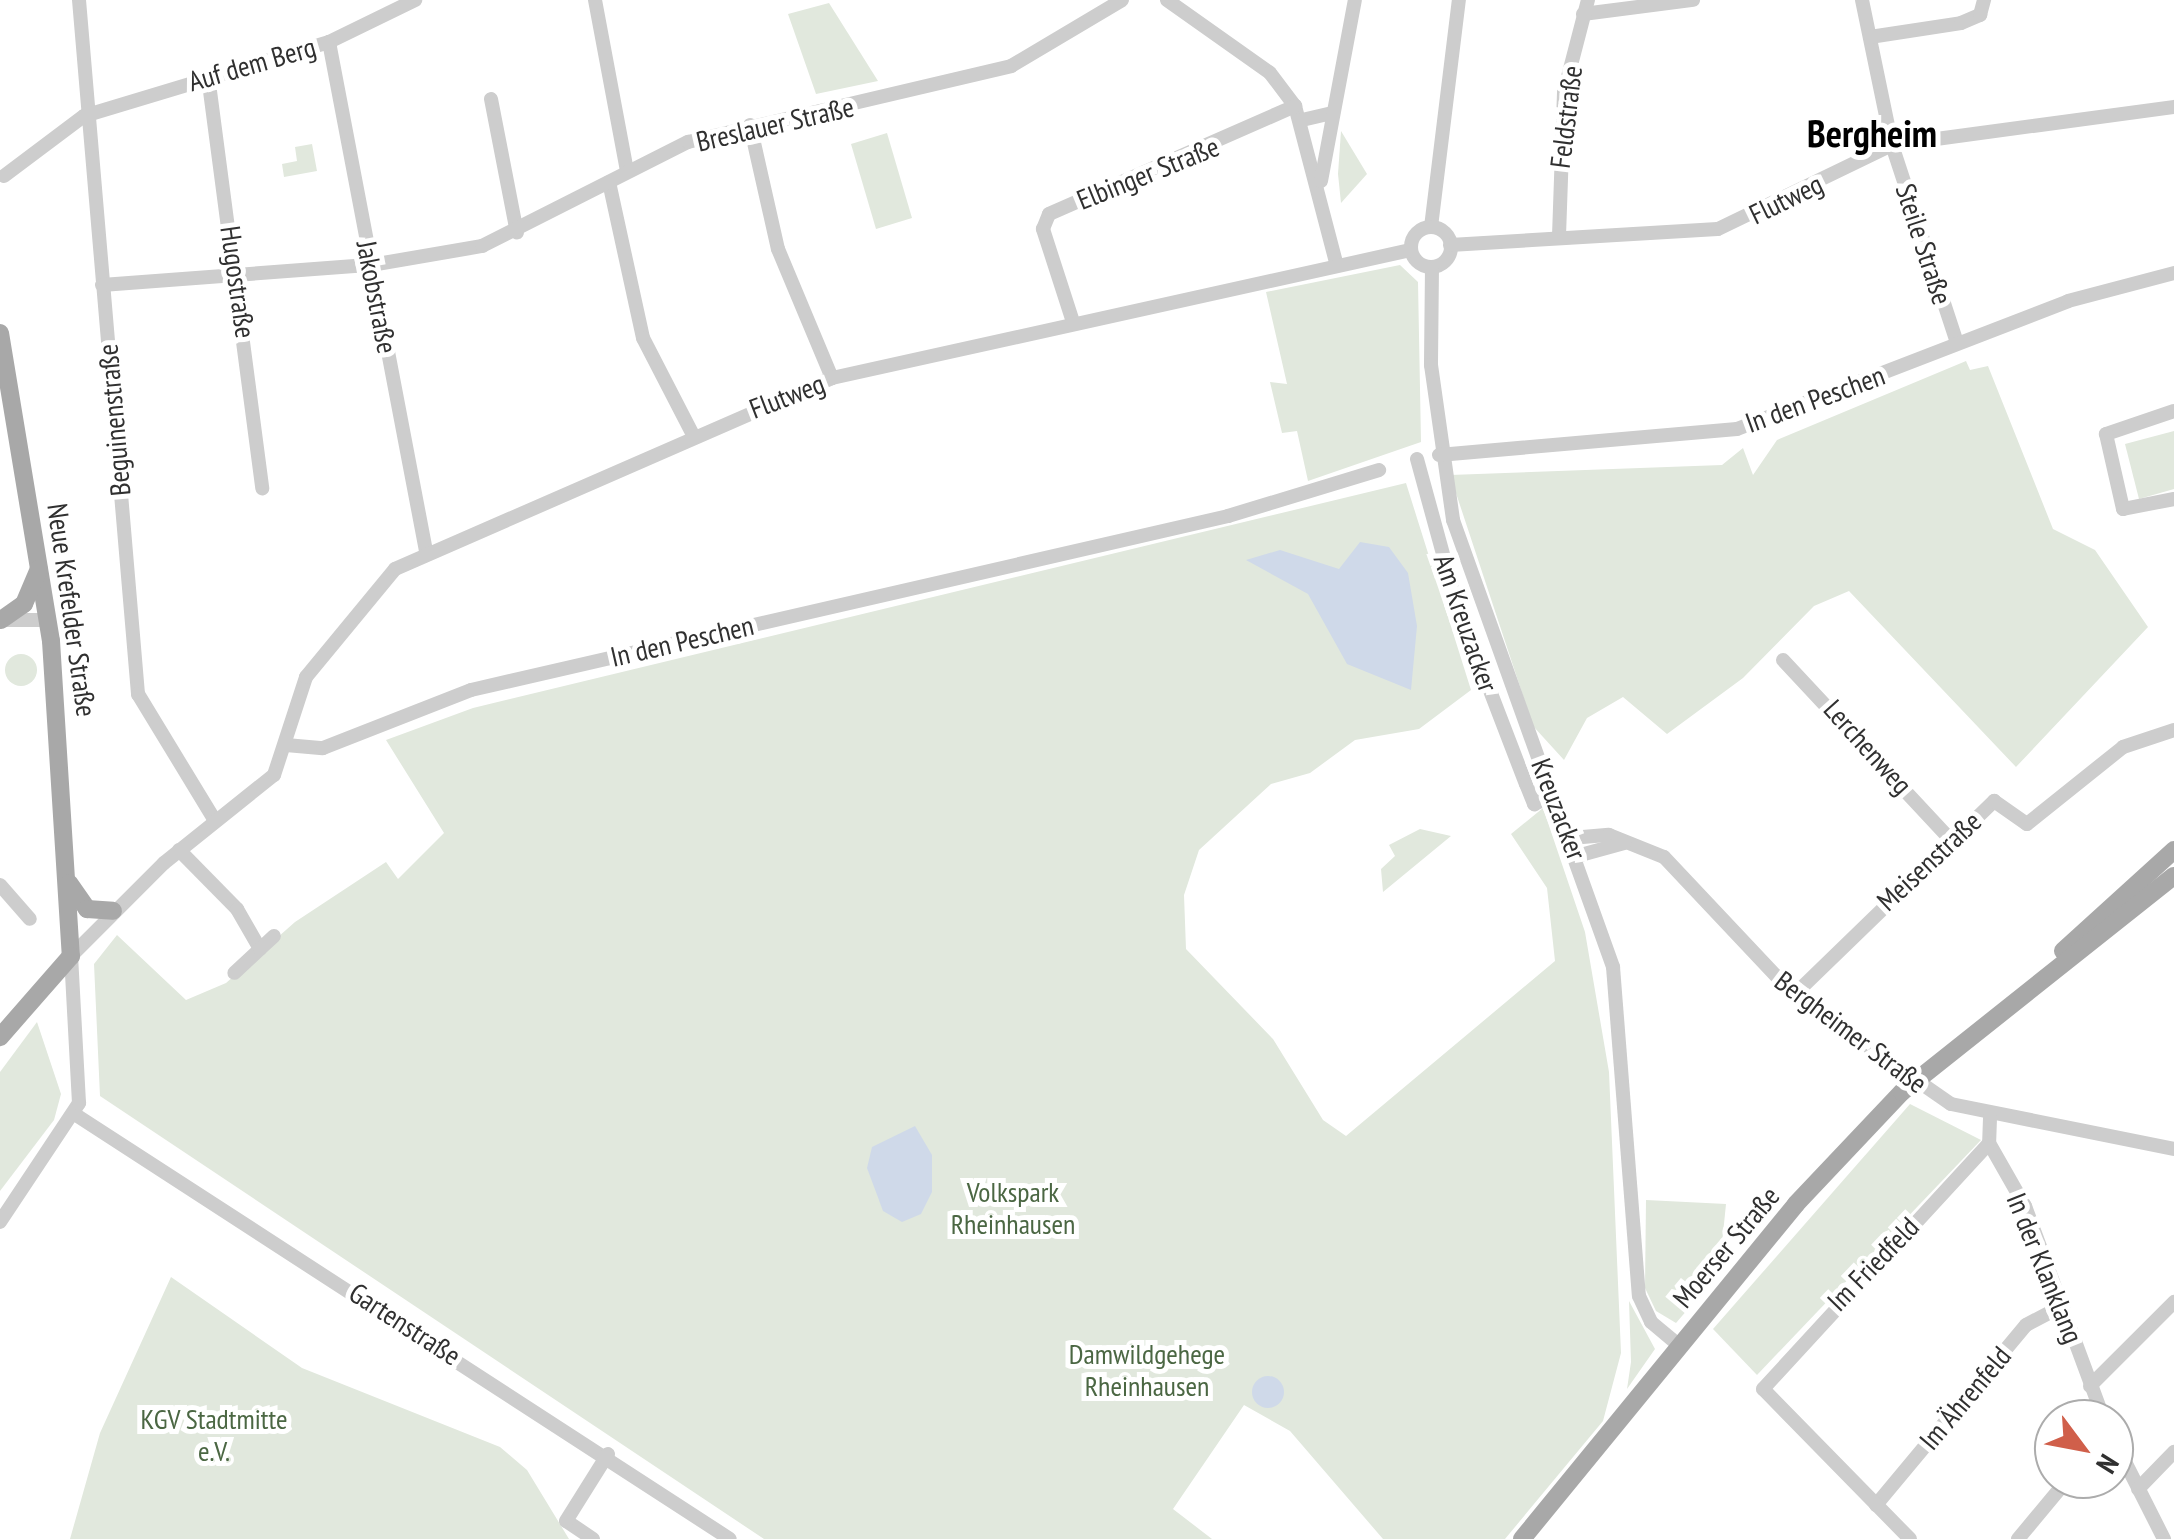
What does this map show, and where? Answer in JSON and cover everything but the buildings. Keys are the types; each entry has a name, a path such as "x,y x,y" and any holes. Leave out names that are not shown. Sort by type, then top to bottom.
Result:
{"main road":[{"name":"Neue Krefelder Straße","path":"0,332 48,620 71,956"},
{"path":"1,620 24,604 41,564"},
{"name":"Moerser Straße","path":"1522,1539 1680,1346 1912,1083 2174,850"},
{"name":"Moerser Straße","path":"1996,1012 2174,876"},
{"path":"68,883 87,909 113,911"},
{"path":"0,1037 71,956"}],"street":[{"name":"Beguinenstraße","path":"79,0 84,116 138,694 214,819"},
{"name":"Auf dem Berg","path":"4,176 84,116 329,42 416,0"},
{"path":"596,0 626,171"},
{"name":"Breslauer Straße","path":"102,285 371,265 517,233 626,171 750,125 1010,66 1122,0"},
{"path":"1167,0 1270,73 1299,113 1321,180 1337,266"},
{"path":"1321,180 1355,0"},
{"path":"1431,227 1450,245 1432,266 1411,250 1431,227 1440,94 1459,0"},
{"path":"1585,7 1694,0"},
{"name":"Steile Straße","path":"1862,0 1892,145 1957,343"},
{"path":"1870,36 1961,24 1980,15 1984,0"},
{"name":"Feldstraße","path":"1558,236 1564,92 1585,7"},
{"name":"Jakobstraße","path":"329,42 426,551"},
{"name":"Hugostraße","path":"208,76 262,488"},
{"path":"491,99 517,233"},
{"name":"Flutweg","path":"1450,245 1718,229 1892,145 2174,107"},
{"name":"Elbinger Straße","path":"1073,322 1044,229 1049,214 1299,113 1333,113"},
{"path":"750,125 778,249 832,378"},
{"path":"609,182 643,338 694,438"},
{"name":"Flutweg","path":"286,745 313,665 366,596 426,551 832,378 1411,250"},
{"name":"Kreuzacker","path":"1432,266 1440,455 1466,563 1571,838 1613,967 1626,1046 1640,1296 1651,1322 1680,1346"},
{"name":"In den Peschen","path":"1440,455 1736,428 1834,398 1957,343 2174,273"},
{"path":"2174,411 2106,434 2123,509 2174,499"},
{"name":"Am Kreuzacker","path":"1417,458 1456,602 1534,804 1554,795"},
{"name":"In den Peschen","path":"286,745 322,748 471,690 1228,516 1378,470"},
{"path":"1,620 48,620"},
{"name":"Lerchenweg","path":"1783,660 1949,838"},
{"name":"Meisenstraße","path":"1794,995 1949,838 2000,799 2032,822 2122,748 2174,730"},
{"path":"0,1222 76,1115 71,956 179,850 274,775 286,745"},
{"path":"1526,784 1546,776"},
{"path":"1571,838 1634,841"},
{"path":"1577,856 1634,841"},
{"name":"Bergheimer Straße","path":"1634,841 1664,857 1794,995 1912,1083 1990,1118 2174,1149"},
{"path":"179,850 237,909 260,950"},
{"path":"0,885 30,919"},
{"path":"234,973 274,936"},
{"name":"Gartenstraße","path":"76,1115 608,1454 730,1539"},
{"name":"In der Klanklang","path":"1990,1118 1989,1143 2064,1306 2096,1399"},
{"name":"Im Friedfeld","path":"1876,1505 1763,1389 1989,1143"},
{"path":"2090,1386 2174,1302"},
{"name":"Im Ährenfeld","path":"1876,1505 2026,1325 2064,1306"},
{"path":"2138,1489 2174,1452"},
{"path":"594,1539 566,1521 608,1454"},
{"path":"2134,1481 2164,1539"},
{"path":"2018,1539 2051,1499"},
{"path":"1876,1505 1910,1539"}],"green space":[{"path":"829,3 878,81 816,94 788,14"},
{"path":"1341,131 1367,174 1341,203 1338,174"},
{"path":"887,133 912,218 876,229 851,144"},
{"path":"312,144 317,171 284,177 282,164 297,161 295,147"},
{"path":"1400,265 1418,282 1421,442 1308,481 1297,431 1282,433 1270,382 1287,384 1266,292"},
{"path":"1966,361 1970,370 1988,366 2053,529 2095,550 2148,627 2016,767 1849,591 1814,606 1743,678 1667,734 1623,697 1587,718 1564,760 1533,726 1450,475 1722,465 1743,448 1753,475 1777,440"},
{"path":"2174,431 2174,489 2139,499 2125,444"},
{"name":"Volkspark Rheinhausen","path":"1406,483 1471,690 1419,729 1355,740 1310,773 1271,784 1199,850 1184,895 1186,949 1273,1039 1323,1120 1346,1136 1555,961 1547,888 1511,834 1543,808 1585,932 1609,1072 1621,1353 1603,1421 1505,1539 1383,1539 1290,1431 1244,1405 1173,1509 1212,1539 764,1539 100,1096 94,964 117,935 186,1000 226,983 295,922 386,862 398,879 444,833 386,740 473,708"},
{"path":"21,654 32,659 37,670 32,681 21,686 10,681 5,670 10,659"},
{"path":"1420,829 1451,836 1383,892 1381,869 1395,856 1389,845"},
{"path":"37,1022 61,1094 54,1120 0,1191 0,1072"},
{"path":"1910,1104 1981,1140 1757,1375 1713,1329"},
{"path":"1646,1200 1726,1204 1719,1273 1676,1323 1656,1311 1645,1288"},
{"name":"KGV Stadtmitte e.V.","path":"171,1277 302,1368 500,1447 527,1470 569,1539 70,1539 100,1433"},
{"path":"1629,1301 1655,1349 1627,1389 1631,1362"}],"water":[{"path":"1360,542 1389,547 1408,573 1417,626 1411,690 1347,664 1308,594 1246,560 1280,550 1339,569"},
{"path":"915,1126 932,1155 932,1192 921,1214 902,1222 883,1211 867,1168 872,1147"},
{"path":"1268,1376 1279,1381 1284,1392 1279,1403 1268,1408 1257,1403 1252,1392 1257,1381"}],"district":[{"name":"Bergheim","path":"1872,133"}],"park label":[{"name":"Damwildgehege Rheinhausen","path":"1147,1370"}]}
